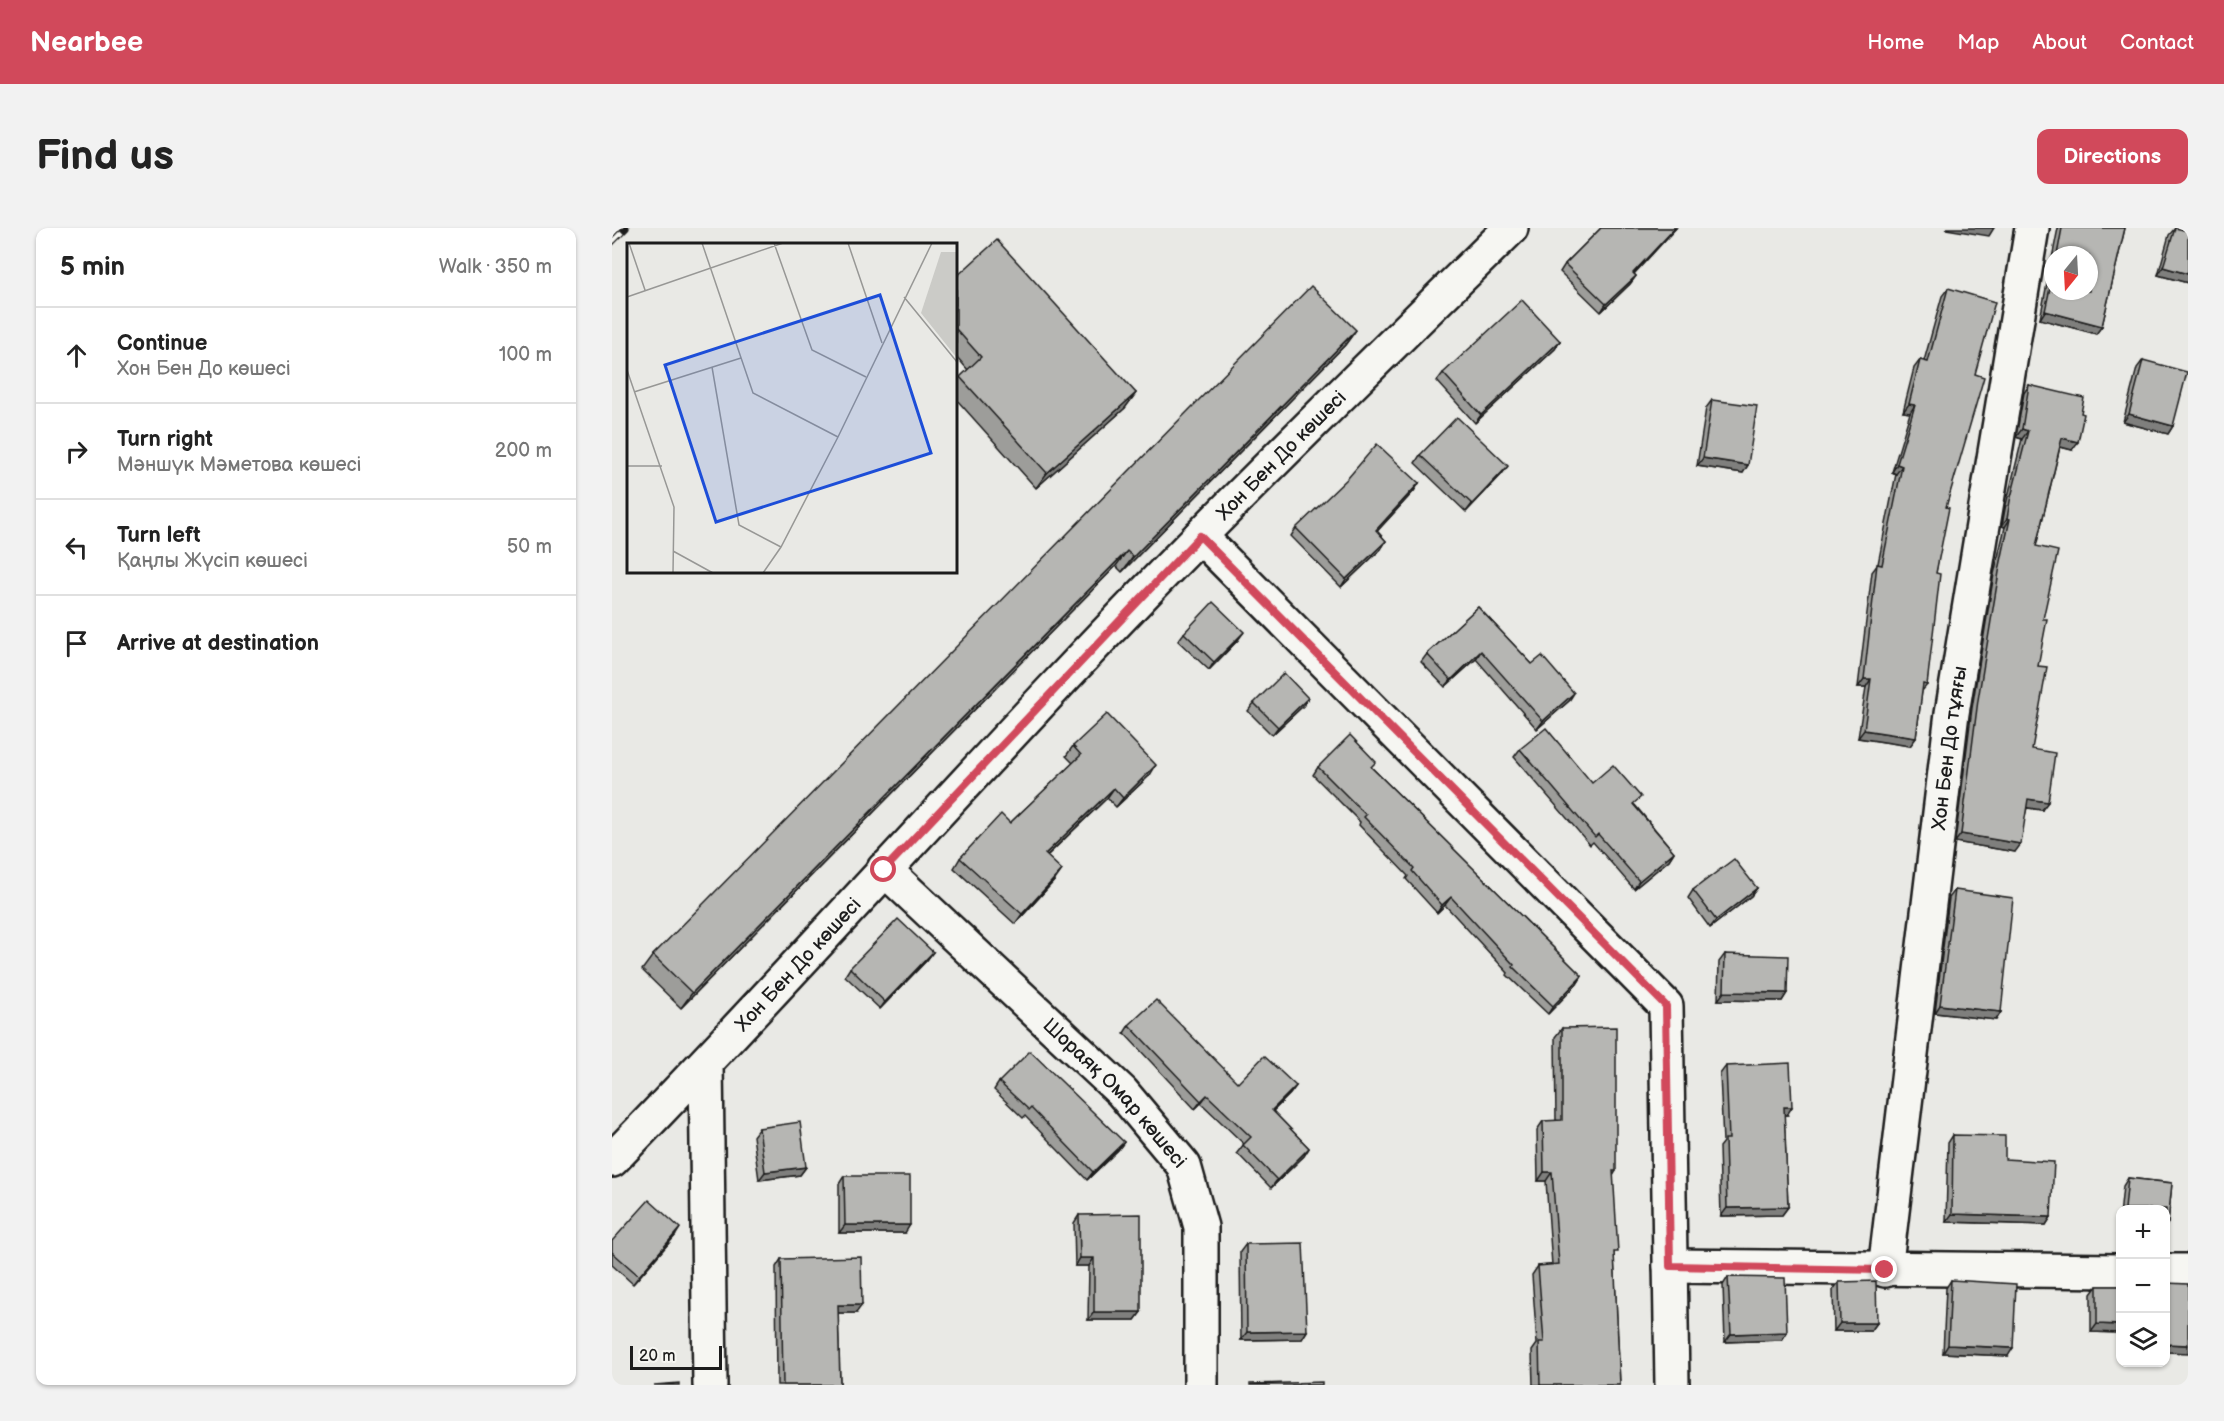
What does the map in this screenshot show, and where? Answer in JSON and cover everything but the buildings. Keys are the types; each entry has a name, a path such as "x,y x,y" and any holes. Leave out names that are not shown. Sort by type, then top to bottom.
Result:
{"street":[{"name":"Хон Бен До көшесі","path":"612,1160 706,1063 884,870 1200,536 1510,228"},
{"name":"Хон Бен До тұяғы","path":"1885,1270 1952,713 2032,228"},
{"path":"1200,536 1666,1006 1672,1385"},
{"name":"Шораяқ Омар көшесі","path":"884,870 1122,1092 1184,1167 1201,1227 1201,1385"},
{"path":"706,1063 710,1385"},
{"path":"1670,1266 2116,1271"},
{"path":"2170,1271 2188,1271"}],"railway":[{"path":"612,242 626,228"}],"route":[{"path":"884,870 1200,536 1666,1006 1670,1266 1885,1270"}]}
